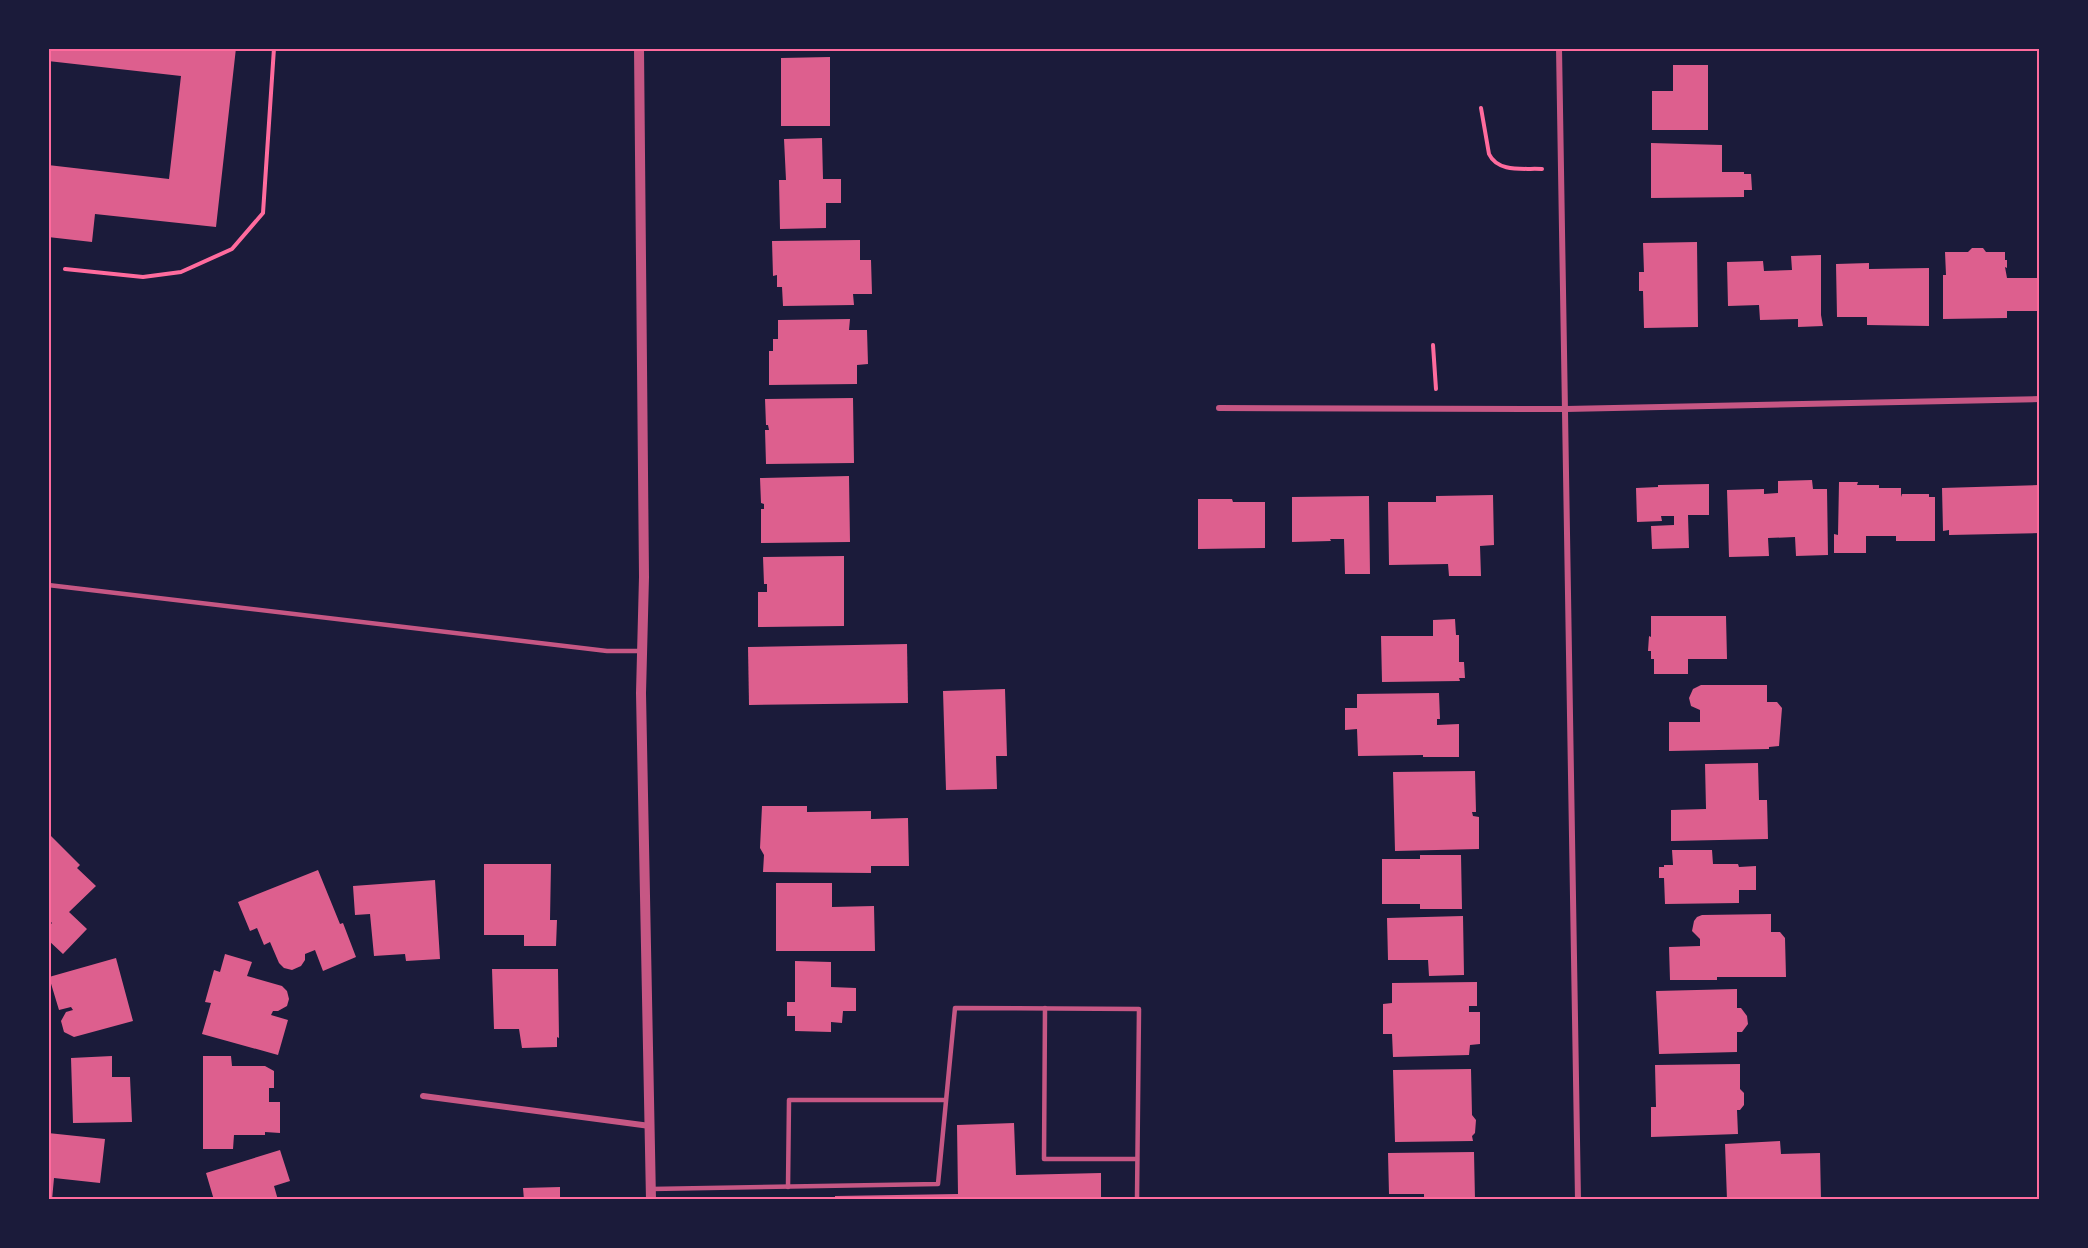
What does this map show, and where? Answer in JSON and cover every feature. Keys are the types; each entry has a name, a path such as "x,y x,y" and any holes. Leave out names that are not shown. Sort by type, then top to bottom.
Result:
{"street":[{"path":"639,48 644,577 641,693 651,1195"},
{"path":"1558,48 1578,1200"},
{"path":"1219,408 1566,409 2040,399"},
{"path":"423,1096 650,1126"}],"lane":[{"path":"48,585 607,651 643,651"},
{"path":"651,1195 789,1187 938,1184 955,1008 1045,1008 1138,1009 1137,1200"},
{"path":"1045,1008 1044,1159 1137,1159"},
{"path":"789,1187 789,1100 945,1100"}],"path":[{"path":"65,269 143,277 182,272 232,249 262,213 274,48"},
{"path":"1481,108 1489,154 1495,163 1504,167 1561,169"},
{"path":"1433,345 1437,408"}],"building":[{"path":"48,48 236,48 216,227 95,214 92,242 48,237 48,165 169,179 181,76 48,61"},
{"path":"830,57 830,126 781,126 781,58"},
{"path":"1673,65 1708,65 1708,130 1652,130 1652,91 1673,91"},
{"path":"822,138 823,179 841,179 841,203 826,203 826,228 780,229 779,180 786,180 784,139"},
{"path":"1651,143 1722,145 1722,172 1751,174 1752,190 1744,190 1744,197 1651,198"},
{"path":"860,240 860,260 871,260 872,294 853,294 854,305 783,306 782,287 777,287 777,275 773,276 772,241"},
{"path":"1697,242 1698,327 1644,328 1643,291 1639,291 1639,272 1644,272 1643,243"},
{"path":"1972,248 1983,248 1986,252 2005,252 2007,278 2037,278 2037,311 2007,311 2007,318 1943,319 1945,252 1968,252"},
{"path":"1821,255 1823,326 1798,327 1798,319 1760,320 1759,305 1728,306 1727,262 1763,261 1764,271 1792,270 1791,256"},
{"path":"1869,263 1869,269 1929,268 1929,326 1867,325 1867,317 1837,317 1836,264"},
{"path":"850,319 849,330 867,330 868,364 857,365 857,384 769,385 769,351 773,351 773,339 778,339 778,320"},
{"path":"853,398 854,463 766,464 765,430 769,430 766,425 765,399"},
{"path":"849,476 850,542 761,543 761,509 764,509 764,504 761,503 760,478"},
{"path":"1812,480 1813,489 1827,489 1828,555 1796,556 1795,537 1768,538 1769,556 1729,557 1727,490 1764,489 1764,494 1778,493 1778,481"},
{"path":"1839,482 1879,485 1879,488 1901,488 1901,497 1902,494 1929,494 1929,497 1935,497 1935,541 1896,541 1896,536 1866,536 1866,553 1834,553 1834,534 1838,535"},
{"path":"1709,484 1709,515 1688,515 1689,548 1652,549 1651,526 1674,525 1674,516 1661,516 1662,521 1637,522 1636,488"},
{"path":"2039,485 2040,533 1949,535 1949,530 1943,531 1942,488"},
{"path":"1493,495 1494,545 1480,546 1481,576 1449,576 1448,564 1389,565 1388,502 1436,502 1436,496"},
{"path":"1369,496 1370,574 1345,574 1344,539 1292,542 1292,497"},
{"path":"1198,499 1265,502 1265,548 1198,549"},
{"path":"844,556 844,626 758,627 758,592 767,592 767,584 764,584 763,557"},
{"path":"1651,616 1726,616 1727,659 1688,659 1688,674 1654,674 1654,659 1651,659 1651,651 1648,651"},
{"path":"1455,619 1456,635 1459,635 1459,662 1464,662 1465,678 1459,678 1460,681 1382,682 1381,636 1433,636 1433,620"},
{"path":"907,644 908,703 749,705 748,647"},
{"path":"1701,685 1767,685 1767,702 1777,702 1782,708 1779,746 1769,747 1769,749 1669,751 1669,722 1700,722 1700,710 1691,706 1689,698 1693,689"},
{"path":"1005,689 1007,756 996,756 997,789 946,790 943,691"},
{"path":"1439,693 1440,719 1437,719 1437,725 1459,724 1459,757 1358,756 1357,729 1345,730 1345,708 1357,708 1357,694"},
{"path":"1758,763 1759,800 1767,800 1768,839 1671,841 1671,810 1706,809 1705,764"},
{"path":"1475,771 1476,812 1472,812 1473,816 1479,817 1479,849 1395,851 1393,772"},
{"path":"762,806 807,806 807,812 871,811 871,819 908,818 909,866 871,866 871,873 763,872 764,855 760,848"},
{"path":"49,834 80,865 77,868 96,886 69,912 87,929 63,954 48,940 48,927 52,923 48,919"},
{"path":"1672,850 1712,850 1713,864 1756,866 1756,890 1739,890 1739,903 1665,904 1664,878 1659,878 1659,867 1673,865"},
{"path":"1420,855 1461,855 1462,909 1420,909 1420,904 1382,904 1382,859 1420,859"},
{"path":"484,864 551,864 550,920 557,920 556,946 524,946 524,935 484,935"},
{"path":"318,870 356,957 323,971 315,950 305,954 305,960 301,966 292,970 284,968 279,963 270,942 264,945 257,928 250,931 238,902"},
{"path":"435,880 440,959 406,961 405,954 374,956 370,914 355,915 353,886"},
{"path":"776,883 832,883 832,907 874,906 875,951 776,951"},
{"path":"1771,914 1771,932 1780,932 1785,938 1786,977 1670,980 1669,947 1700,946 1700,939 1692,931 1697,917"},
{"path":"1463,916 1464,975 1429,976 1428,960 1388,960 1387,918"},
{"path":"225,954 252,962 247,976 282,986 287,991 289,999 287,1006 273,1011 271,1015 288,1020 278,1055 202,1034 211,1003 205,1002 214,970 220,972"},
{"path":"116,958 133,1021 74,1037 64,1032 61,1021 66,1012 73,1010 71,1007 59,1010 49,977"},
{"path":"795,961 831,962 831,987 856,988 856,1011 843,1011 842,1023 831,1022 831,1032 795,1031 795,1016 787,1016 787,1002 795,1002"},
{"path":"492,969 558,969 559,1038 557,1037 557,1047 522,1048 519,1029 494,1029"},
{"path":"1477,982 1477,1006 1469,1006 1469,1012 1480,1012 1480,1044 1470,1045 1469,1055 1393,1057 1392,1034 1383,1034 1383,1004 1392,1003 1392,983"},
{"path":"1737,989 1737,1008 1741,1008 1747,1016 1748,1024 1742,1032 1737,1032 1737,1052 1659,1054 1656,991"},
{"path":"112,1056 112,1077 130,1077 132,1122 73,1123 71,1058"},
{"path":"203,1056 231,1056 232,1066 265,1066 274,1071 274,1088 269,1088 269,1102 280,1102 280,1133 234,1135 233,1149 203,1149"},
{"path":"1740,1064 1740,1089 1744,1093 1744,1105 1737,1110 1738,1134 1651,1137 1651,1107 1656,1107 1655,1065"},
{"path":"1471,1069 1472,1115 1476,1120 1473,1141 1395,1142 1393,1070"},
{"path":"1014,1123 1016,1175 1101,1173 1101,1200 835,1200 835,1196 958,1194 957,1125"},
{"path":"48,1133 105,1139 100,1183 54,1178 52,1200 48,1200"},
{"path":"1780,1141 1781,1154 1820,1153 1821,1200 1727,1200 1725,1144"},
{"path":"280,1150 290,1181 274,1186 278,1200 214,1200 206,1173"},
{"path":"1474,1152 1475,1200 1424,1200 1424,1194 1389,1194 1388,1153"},
{"path":"560,1187 562,1200 524,1200 523,1188"}]}
